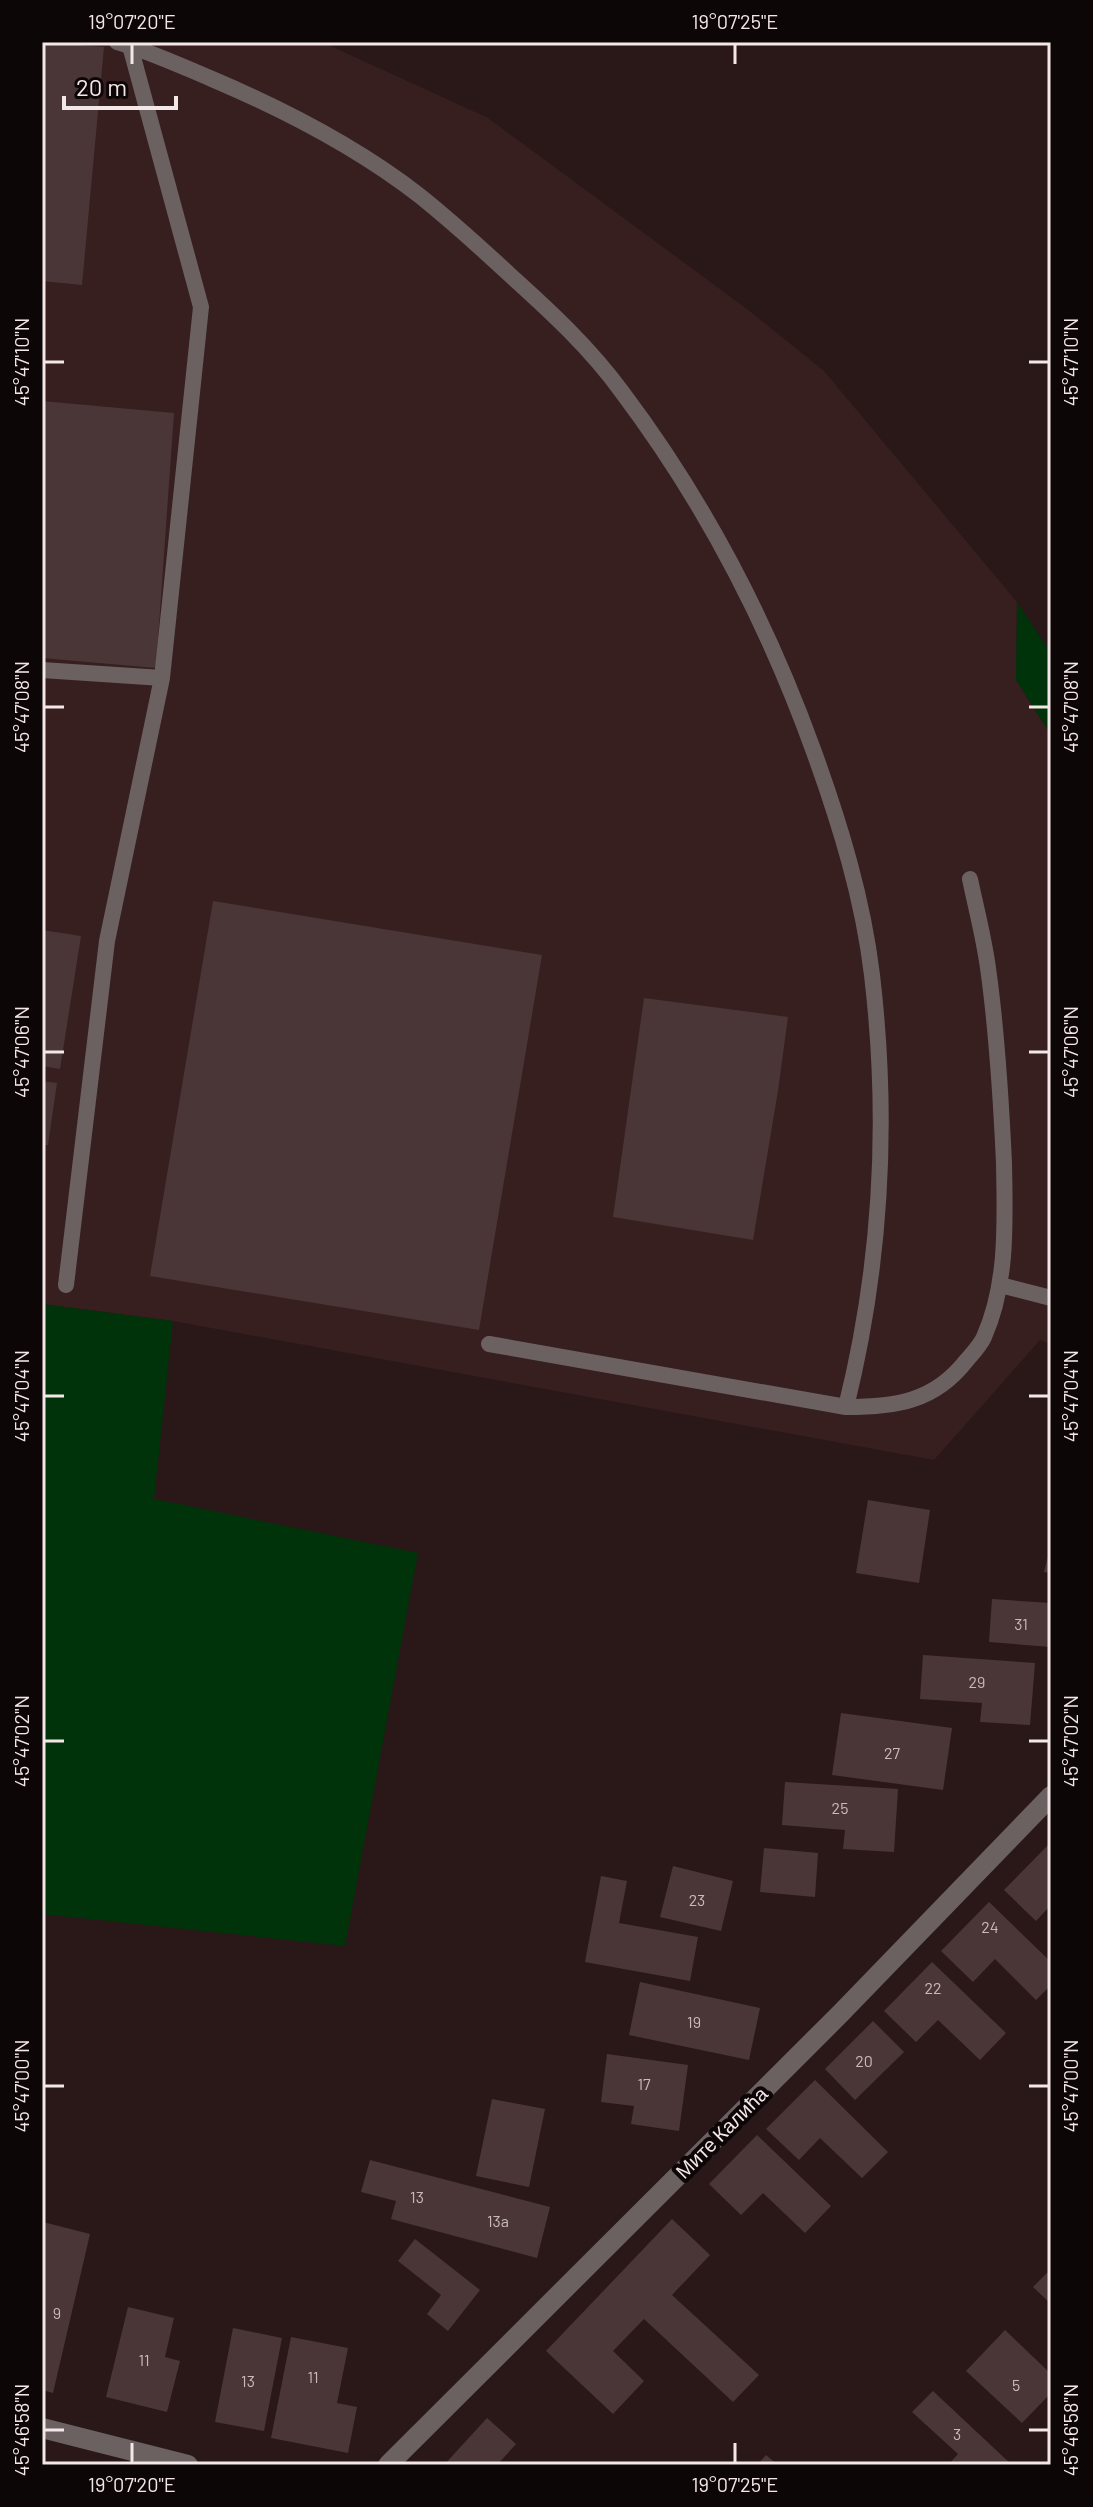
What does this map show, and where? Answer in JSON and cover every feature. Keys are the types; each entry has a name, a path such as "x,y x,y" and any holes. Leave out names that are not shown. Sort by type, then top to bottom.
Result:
{"street":[{"name":"Мите Калића","path":"388,2465 840,2014 1051,1796"},
{"path":"42,2428 188,2465"}],"lane":[{"path":"66,1285 107,941 162,678 201,307 123,44"},
{"path":"123,44 258,98 314,127 418,195 529,292 579,341 620,389 665,451 706,516 796,700 855,883 871,971 879,1060 881,1136 876,1227 860,1351 846,1407"},
{"path":"42,670 162,678"},
{"path":"489,1344 846,1407 884,1407 926,1396 955,1375 983,1339 1000,1285 1005,1197 1002,1120 988,967 970,879"},
{"path":"1000,1285 1051,1298"}],"shaded area":[{"path":"42,42 322,42 488,118 747,309 824,371 1017,602 1016,680 1051,735 1051,1344 1040,1340 934,1460 173,1321 42,1304"}],"green space":[{"path":"1017,602 1051,653 1051,735 1016,680"},
{"path":"42,1304 173,1321 154,1499 418,1553 345,1946 42,1914"}],"building":[{"path":"42,42 104,47 82,285 42,281"},
{"path":"42,401 174,413 156,668 42,658"},
{"path":"213,901 542,955 479,1330 150,1276"},
{"path":"42,930 81,936 60,1069 42,1066"},
{"path":"644,998 788,1017 753,1240 613,1217"},
{"path":"42,1081 57,1083 48,1145 42,1145"},
{"path":"868,1500 930,1510 919,1583 856,1573"},
{"path":"1051,1548 1051,1573 1044,1572"},
{"path":"992,1599 1051,1603 1051,1647 989,1642"},
{"path":"923,1655 1035,1663 1030,1725 980,1722 982,1703 920,1699"},
{"path":"841,1713 952,1728 943,1790 832,1775"},
{"path":"785,1782 898,1789 894,1852 843,1849 845,1830 782,1825"},
{"path":"1051,1842 1051,1905 1036,1921 1004,1890"},
{"path":"764,1848 818,1853 815,1897 760,1892"},
{"path":"673,1866 733,1881 721,1931 660,1917"},
{"path":"601,1876 627,1881 619,1923 698,1937 690,1981 585,1962"},
{"path":"989,1902 1051,1962 1051,1985 1036,2000 995,1959 973,1982 941,1951"},
{"path":"932,1962 1006,2033 980,2060 938,2020 916,2042 884,2011"},
{"path":"640,1982 760,2008 749,2060 629,2035"},
{"path":"873,2021 904,2052 855,2100 825,2069"},
{"path":"607,2054 688,2065 679,2131 631,2124 634,2106 601,2102"},
{"path":"815,2080 888,2152 862,2178 820,2138 799,2160 766,2129"},
{"path":"492,2099 545,2109 529,2187 476,2176"},
{"path":"757,2135 831,2206 805,2233 763,2193 741,2215 709,2184"},
{"path":"370,2160 550,2207 537,2258 391,2219 396,2201 361,2192"},
{"path":"672,2219 710,2255 672,2295 759,2375 733,2402 644,2319 613,2351 644,2381 613,2414 546,2351"},
{"path":"43,2222 90,2234 53,2393 42,2390"},
{"path":"415,2239 480,2290 448,2331 427,2314 441,2295 398,2261"},
{"path":"1051,2269 1051,2304 1033,2287"},
{"path":"128,2307 174,2318 165,2357 180,2361 167,2412 106,2397"},
{"path":"233,2328 282,2338 264,2431 215,2422"},
{"path":"1005,2330 1051,2374 1051,2393 1022,2423 966,2371"},
{"path":"291,2337 348,2348 337,2403 357,2407 348,2453 271,2438"},
{"path":"933,2391 1012,2465 948,2465 958,2454 912,2412"},
{"path":"487,2418 516,2444 497,2465 444,2465"},
{"path":"766,2455 778,2465 757,2465"}]}
